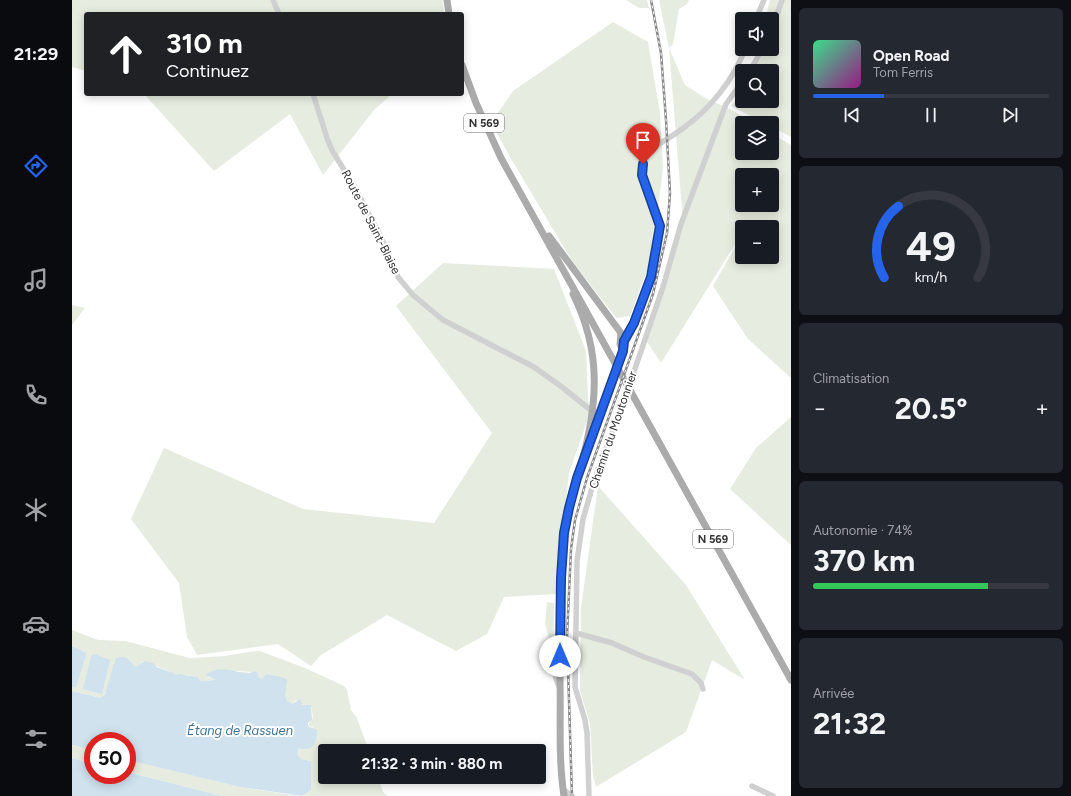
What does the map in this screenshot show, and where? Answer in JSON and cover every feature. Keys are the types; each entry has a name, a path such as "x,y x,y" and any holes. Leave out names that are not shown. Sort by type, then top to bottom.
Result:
{"main road":[{"path":"447,0 449,12"},
{"name":"N 569","path":"464,71 487,130 559,264 791,680"},
{"name":"N 569","path":"540,227 576,270 623,337"},
{"path":"559,264 563,276 581,313 595,361 598,387 602,392 608,393"},
{"path":"577,478 603,410 623,351 620,344 623,337"},
{"path":"564,793 560,688 560,596 564,533 593,412 592,351"},
{"path":"594,402 600,401 608,393"},
{"path":"594,402 603,410"},
{"path":"593,412 603,410"}],"street":[{"path":"273,0 278,12"},
{"path":"759,12 764,0"},
{"path":"778,12 782,0"},
{"path":"623,337 631,328 651,277 660,226 642,175 643,164 648,152 681,130 701,114 721,92 741,56"},
{"name":"Chemin du Moutonnier","path":"589,796 586,727 575,687 577,561 583,519 594,481 628,389 663,287 681,224 726,104 735,92"},
{"name":"Route de Saint-Blaise","path":"315,96 328,141 333,152 354,186 382,239 398,277 413,295 443,320 534,367 593,412"},
{"path":"581,403 594,402"},
{"path":"576,633 612,643 644,657 692,674 701,683 703,689"},
{"path":"752,786 773,796"},
{"path":"564,793 572,796"}],"shaded area":[{"path":"72,0 443,0 444,12 84,12 84,70 72,67"},
{"path":"626,0 647,0 649,8 639,8"},
{"path":"659,0 689,0 687,4 679,9 673,44 669,48"},
{"path":"770,0 791,0 791,137 779,131 779,116 750,116 731,106 735,101 735,108 779,108 779,64 754,64 756,56 779,56 779,12 767,12"},
{"path":"613,22 648,42 660,113 663,168 652,257 630,316 616,318 572,261 491,123 513,91"},
{"path":"669,48 685,85 707,99 742,116 735,116 735,160 779,160 779,138 791,145 791,378 748,339 713,286 735,247 735,264 779,264 779,220 735,220 735,244 661,363 647,342 683,222"},
{"path":"146,96 390,96 374,110 323,175 290,114 214,171"},
{"path":"443,263 554,269 586,351 589,416 569,473 556,594 504,597 487,634 456,651 387,615 321,655 311,666 278,644 197,655 187,637 179,583 131,519 164,448 303,509 434,523 492,433 396,306"},
{"path":"72,305 85,308 72,325"},
{"path":"791,417 791,545 730,489 756,448"},
{"path":"598,486 686,585 745,680 712,660 686,732 596,787 593,776 590,724 580,691 581,608"},
{"path":"547,602 554,603 553,672 549,674 549,639 545,624"},
{"path":"72,630 98,640 125,641 190,658 225,656 260,651 305,668 344,686 347,690 351,710 357,718 366,744 318,744 318,784 380,784 383,792 388,796 302,796 311,788 311,761 301,759 298,755 299,748 313,727 308,726 313,717 311,705 302,705 296,700 292,704 287,702 274,676 266,674 262,679 253,672 219,670 208,677 215,680 201,681 196,677 182,675 176,676 155,665 143,661 136,668 131,662 101,698 72,691 72,687 76,688 85,652 72,646"},
{"path":"72,745 84,748 84,761 72,758"},
{"path":"136,761 240,787 298,796 222,796 136,774"}],"water":[{"path":"72,646 85,652 86,655 76,688 72,687"},
{"path":"94,654 110,660 102,694 83,689 91,656"},
{"name":"Étang de Rassuen","path":"116,658 127,658 136,667 144,661 153,663 157,667 176,675 179,674 197,677 201,681 215,680 206,675 218,669 244,673 256,671 262,679 266,674 285,678 287,680 285,696 287,701 292,704 300,699 302,705 311,705 312,720 308,723 308,726 317,730 316,739 313,745 308,749 299,748 298,755 301,759 311,761 311,790 302,796 240,787 136,762 136,732 84,732 84,748 72,745 72,691 101,698 105,694"},
{"path":"72,758 84,761 84,784 136,784 136,774 222,796 72,796"}],"railway":[{"path":"572,796 567,636 571,549 575,520 587,478 653,294 667,233 670,193 666,120 661,53 651,0"}],"route":[{"path":"560,656 561,578 564,533 569,508 577,478 603,410 623,351 625,344 624,341 634,323 651,277 657,248 660,226 656,212 646,190 642,175 643,164"}]}
